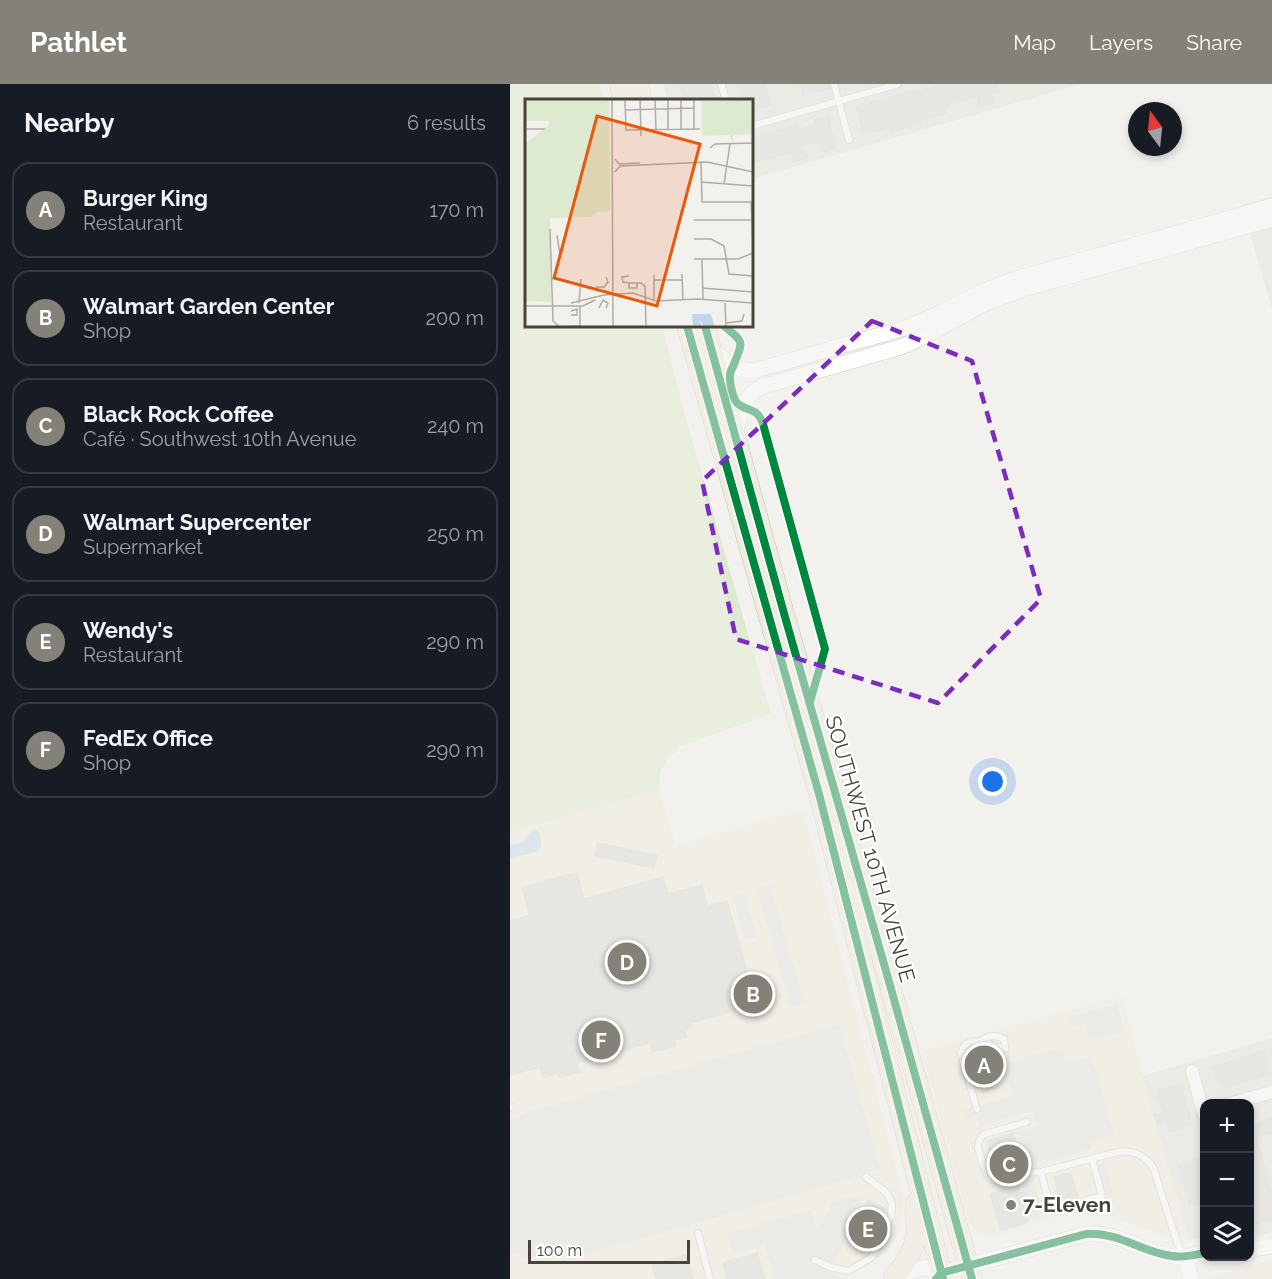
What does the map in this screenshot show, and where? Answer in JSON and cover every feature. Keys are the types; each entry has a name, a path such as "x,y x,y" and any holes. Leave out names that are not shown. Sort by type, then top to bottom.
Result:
{"highway":[{"path":"620,84 624,99"},
{"path":"638,84 642,99"},
{"name":"SOUTHWEST 10TH AVENUE","path":"687,327 819,794 940,1277"},
{"name":"SOUTHWEST 10TH AVENUE","path":"705,327 970,1272"},
{"path":"892,1278 910,1253 916,1237 915,1214 918,1183"}],"street":[{"path":"712,350 741,370 757,369 908,327 1012,280 1272,206"},
{"path":"735,435 740,413 746,400 762,387 901,347 986,303 1024,289 1272,219"},
{"path":"1192,1071 1200,1099"},
{"path":"1247,1099 1272,1092"},
{"path":"892,1278 925,1267 940,1277 970,1272 1086,1234 1108,1235 1171,1256 1200,1254"},
{"path":"1254,1249 1272,1246"},
{"path":"1185,1256 1191,1279"}],"lane":[{"path":"721,84 726,99"},
{"path":"834,84 849,140"},
{"path":"753,126 898,84"},
{"path":"977,1109 961,1054 962,1050 966,1044 980,1041 1005,1049"},
{"path":"1027,1122 985,1134 980,1140 978,1148 986,1173 991,1179 997,1180 1024,1173 1041,1172 1123,1151 1135,1153 1150,1162 1156,1173 1177,1242 1185,1256"},
{"path":"1041,1172 1051,1210 1102,1196 1092,1158"},
{"path":"815,1260 830,1267 848,1271 872,1257 891,1216 892,1204 887,1193 866,1176"},
{"path":"698,1233 710,1279"}],"highlighted area":[{"path":"872,321 972,361 1041,599 938,703 736,639 702,481"}],"shaded area":[{"path":"663,84 1081,84 753,179 753,99 668,99"},
{"path":"1272,196 1272,309 1242,205"},
{"path":"659,790 676,846 803,810 904,1199 899,1231 881,1256 844,1279 510,1279 510,832"},
{"path":"770,885 804,1003 791,1007 757,889"},
{"path":"744,894 757,937 745,940 733,897"},
{"path":"1122,996 1142,1076 1189,1240 1170,1238 1115,1218 1090,1212 1057,1217 994,1236 976,1231 967,1215 922,1051"},
{"path":"1117,1004 1124,1031 1090,1040 1086,1022 1071,1026 1069,1017"},
{"path":"839,1024 880,1168 846,1180 568,1260 565,1253 528,1259 519,1252 510,1254 510,1122 526,1113"},
{"path":"1272,1038 1272,1232 1254,1236 1254,1099 1200,1099 1200,1239 1189,1240 1142,1076"},
{"path":"1061,1048 1066,1064 1092,1057 1114,1134 1090,1141 1092,1149 1047,1162 1045,1160 1025,1165 1016,1132 1037,1126 1033,1111 980,1126 977,1116 967,1119 965,1110 1013,1096 1009,1083 1000,1086 991,1052 1001,1049 1005,1064"},
{"path":"1105,1162 1114,1194 1104,1196 1096,1165"},
{"path":"1033,1178 1043,1214 1033,1217 1022,1181"},
{"path":"855,1196 864,1198 836,1260 833,1271 839,1279 775,1279 765,1245 733,1254 727,1234 811,1210 817,1231 833,1202"},
{"path":"1272,1260 1272,1279 1202,1279"}],"green space":[{"path":"510,84 600,84 604,99 525,99 525,327 662,327 683,408 771,714 681,746 668,759 660,772 659,790 510,832"}],"water":[{"path":"533,830 537,830 540,834 541,847 537,851 510,859 510,845 524,841"}],"building":[{"path":"679,84 711,84 716,99 684,99"},
{"path":"737,84 765,84 771,105 753,110 753,99 742,99"},
{"path":"800,84 829,84 830,88 803,95"},
{"path":"944,84 997,84 999,91 991,93 994,103 980,107 977,96 950,104 945,107 946,113 920,121 921,123 891,132 890,127 864,134 856,107"},
{"path":"828,116 836,148 823,152 820,141 803,146 807,158 793,162 790,152 753,163 753,138 798,125 799,130 815,124 814,120"},
{"path":"598,843 657,855 654,868 595,856"},
{"path":"577,873 584,899 663,877 668,894 702,885 707,907 727,901 750,982 729,988 735,1011 691,1023 692,1027 685,1029 687,1037 674,1040 676,1046 652,1052 650,1043 576,1063 579,1072 559,1077 558,1073 543,1078 540,1067 510,1075 510,921 530,915 522,887"},
{"path":"979,1051 980,1054 989,1052 999,1087 983,1092 982,1087 978,1088 975,1085 972,1073 975,1073 969,1053"},
{"path":"1264,1051 1270,1074 1224,1088 1221,1079 1217,1080 1213,1067"},
{"path":"1178,1085 1180,1090 1182,1089 1192,1124 1169,1132 1166,1121 1157,1124 1154,1115 1163,1113 1158,1096 1160,1096 1159,1090"},
{"path":"1272,1118 1272,1133 1256,1137 1272,1194 1272,1219 1254,1224 1254,1153 1254,1124"},
{"path":"1013,1133 1026,1168 997,1175 987,1141"},
{"path":"1200,1158 1200,1203 1190,1206 1178,1165"},
{"name":"7-Eleven","path":"1071,1173 1078,1197 1060,1202 1054,1177"},
{"name":"7-Eleven","path":"1016,1180 1020,1193 1025,1192 1031,1215 1027,1216 1029,1222 1001,1230 990,1194 1002,1191 1000,1185"},
{"path":"868,1200 886,1209 869,1249 851,1240"},
{"path":"757,1253 765,1279 727,1279 723,1263"},
{"path":"686,1255 693,1279 656,1279 652,1264"}],"cycle path":[{"path":"687,327 819,794 943,1279"},
{"path":"705,327 972,1279"},
{"path":"725,327 739,339 740,343 730,374 733,396 738,404 758,415 763,424 825,649 810,702"},
{"path":"936,1279 941,1273 1086,1234 1109,1236 1150,1251 1172,1256 1200,1254"}],"place":[{"name":"Walmart Supercenter","path":"627,962"},
{"name":"Walmart Garden Center","path":"753,994"},
{"name":"FedEx Office","path":"601,1040"},
{"name":"Burger King","path":"984,1065"},
{"name":"Black Rock Coffee","path":"1009,1164"},
{"name":"7-Eleven","path":"1011,1205"},
{"name":"Wendy's","path":"868,1229"}]}
